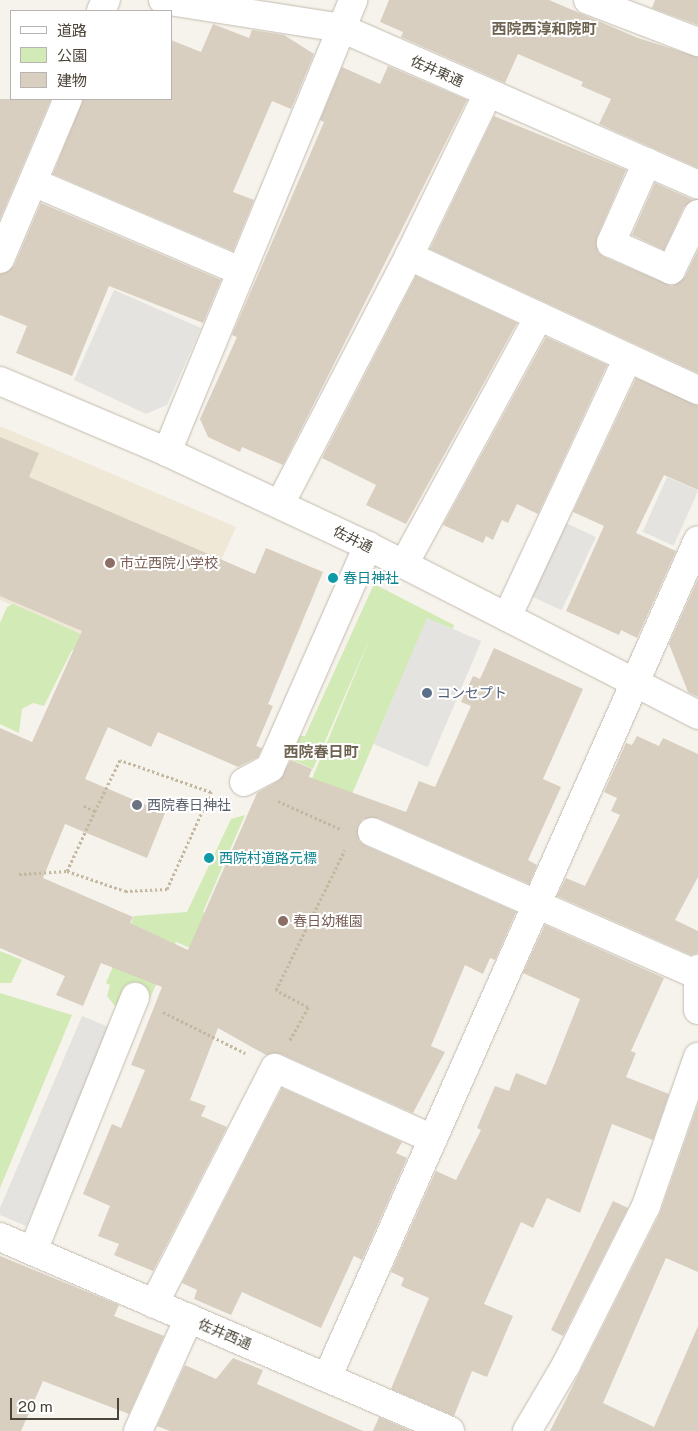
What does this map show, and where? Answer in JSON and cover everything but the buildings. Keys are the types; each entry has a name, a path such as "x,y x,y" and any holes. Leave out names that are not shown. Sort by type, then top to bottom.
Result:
{"street":[{"name":"佐井東通","path":"163,0 342,28 698,184"},
{"path":"167,452 353,0"},
{"path":"588,0 698,42"},
{"path":"280,504 410,256 488,93"},
{"path":"0,259 35,183 68,100"},
{"path":"647,162 611,244 671,270 698,214"},
{"path":"35,183 240,271"},
{"path":"410,256 698,390"},
{"path":"404,564 539,316"},
{"path":"506,617 628,358"},
{"name":"佐井通","path":"0,381 167,452 368,546 636,685 698,715"},
{"path":"327,1378 636,685 698,540"},
{"path":"249,780 270,768 368,546"},
{"path":"364,834 697,971 698,1010"},
{"path":"33,1251 135,998"},
{"path":"527,1431 566,1365 646,1206 698,1057"},
{"path":"154,1304 275,1068 433,1139"},
{"name":"佐井西通","path":"0,1237 450,1431"},
{"path":"138,1431 189,1318"}],"path":[{"path":"19,874 66,871 125,891 167,889 212,792 120,760 66,871"},
{"path":"135,998 275,1068 308,1007 276,990 338,859 364,834 261,794 249,780"},
{"path":"82,805 95,811"}],"shaded area":[{"path":"114,290 201,328 167,405 146,414 74,380"},
{"name":"市立西院小学校","path":"0,426 236,527 169,677 114,647 0,600"},
{"path":"667,477 698,491 674,546 643,532"},
{"path":"566,523 596,537 562,610 532,596"},
{"name":"コンセプト","path":"427,618 481,641 428,767 373,744"},
{"path":"82,1016 111,1028 26,1226 0,1215 0,1208"}],"green space":[{"path":"374,584 454,625 453,629 427,619 343,815 304,798 373,631 313,769 286,757 296,736 305,736"},
{"path":"13,604 111,647 162,690 72,650 44,706 33,703 22,709 19,733 0,724 0,623 7,607"},
{"path":"245,815 203,912 209,915 195,950 176,942 150,998 136,992 125,1005 115,1006 107,996 110,985 106,983 134,916 187,912 231,819"},
{"path":"0,951 22,960 11,983 0,983"},
{"path":"0,993 72,1015 0,1188"}],"place":[{"name":"市立西院小学校","path":"110,563"},
{"name":"春日神社","path":"333,578"},
{"name":"コンセプト","path":"427,693"},
{"name":"西院春日神社","path":"137,805"},
{"name":"西院村道路元標","path":"209,858"},
{"name":"春日幼稚園","path":"283,921"}],"district":[{"name":"西院西淳和院町","path":"544,29"},
{"name":"西院春日町","path":"321,752"}]}
